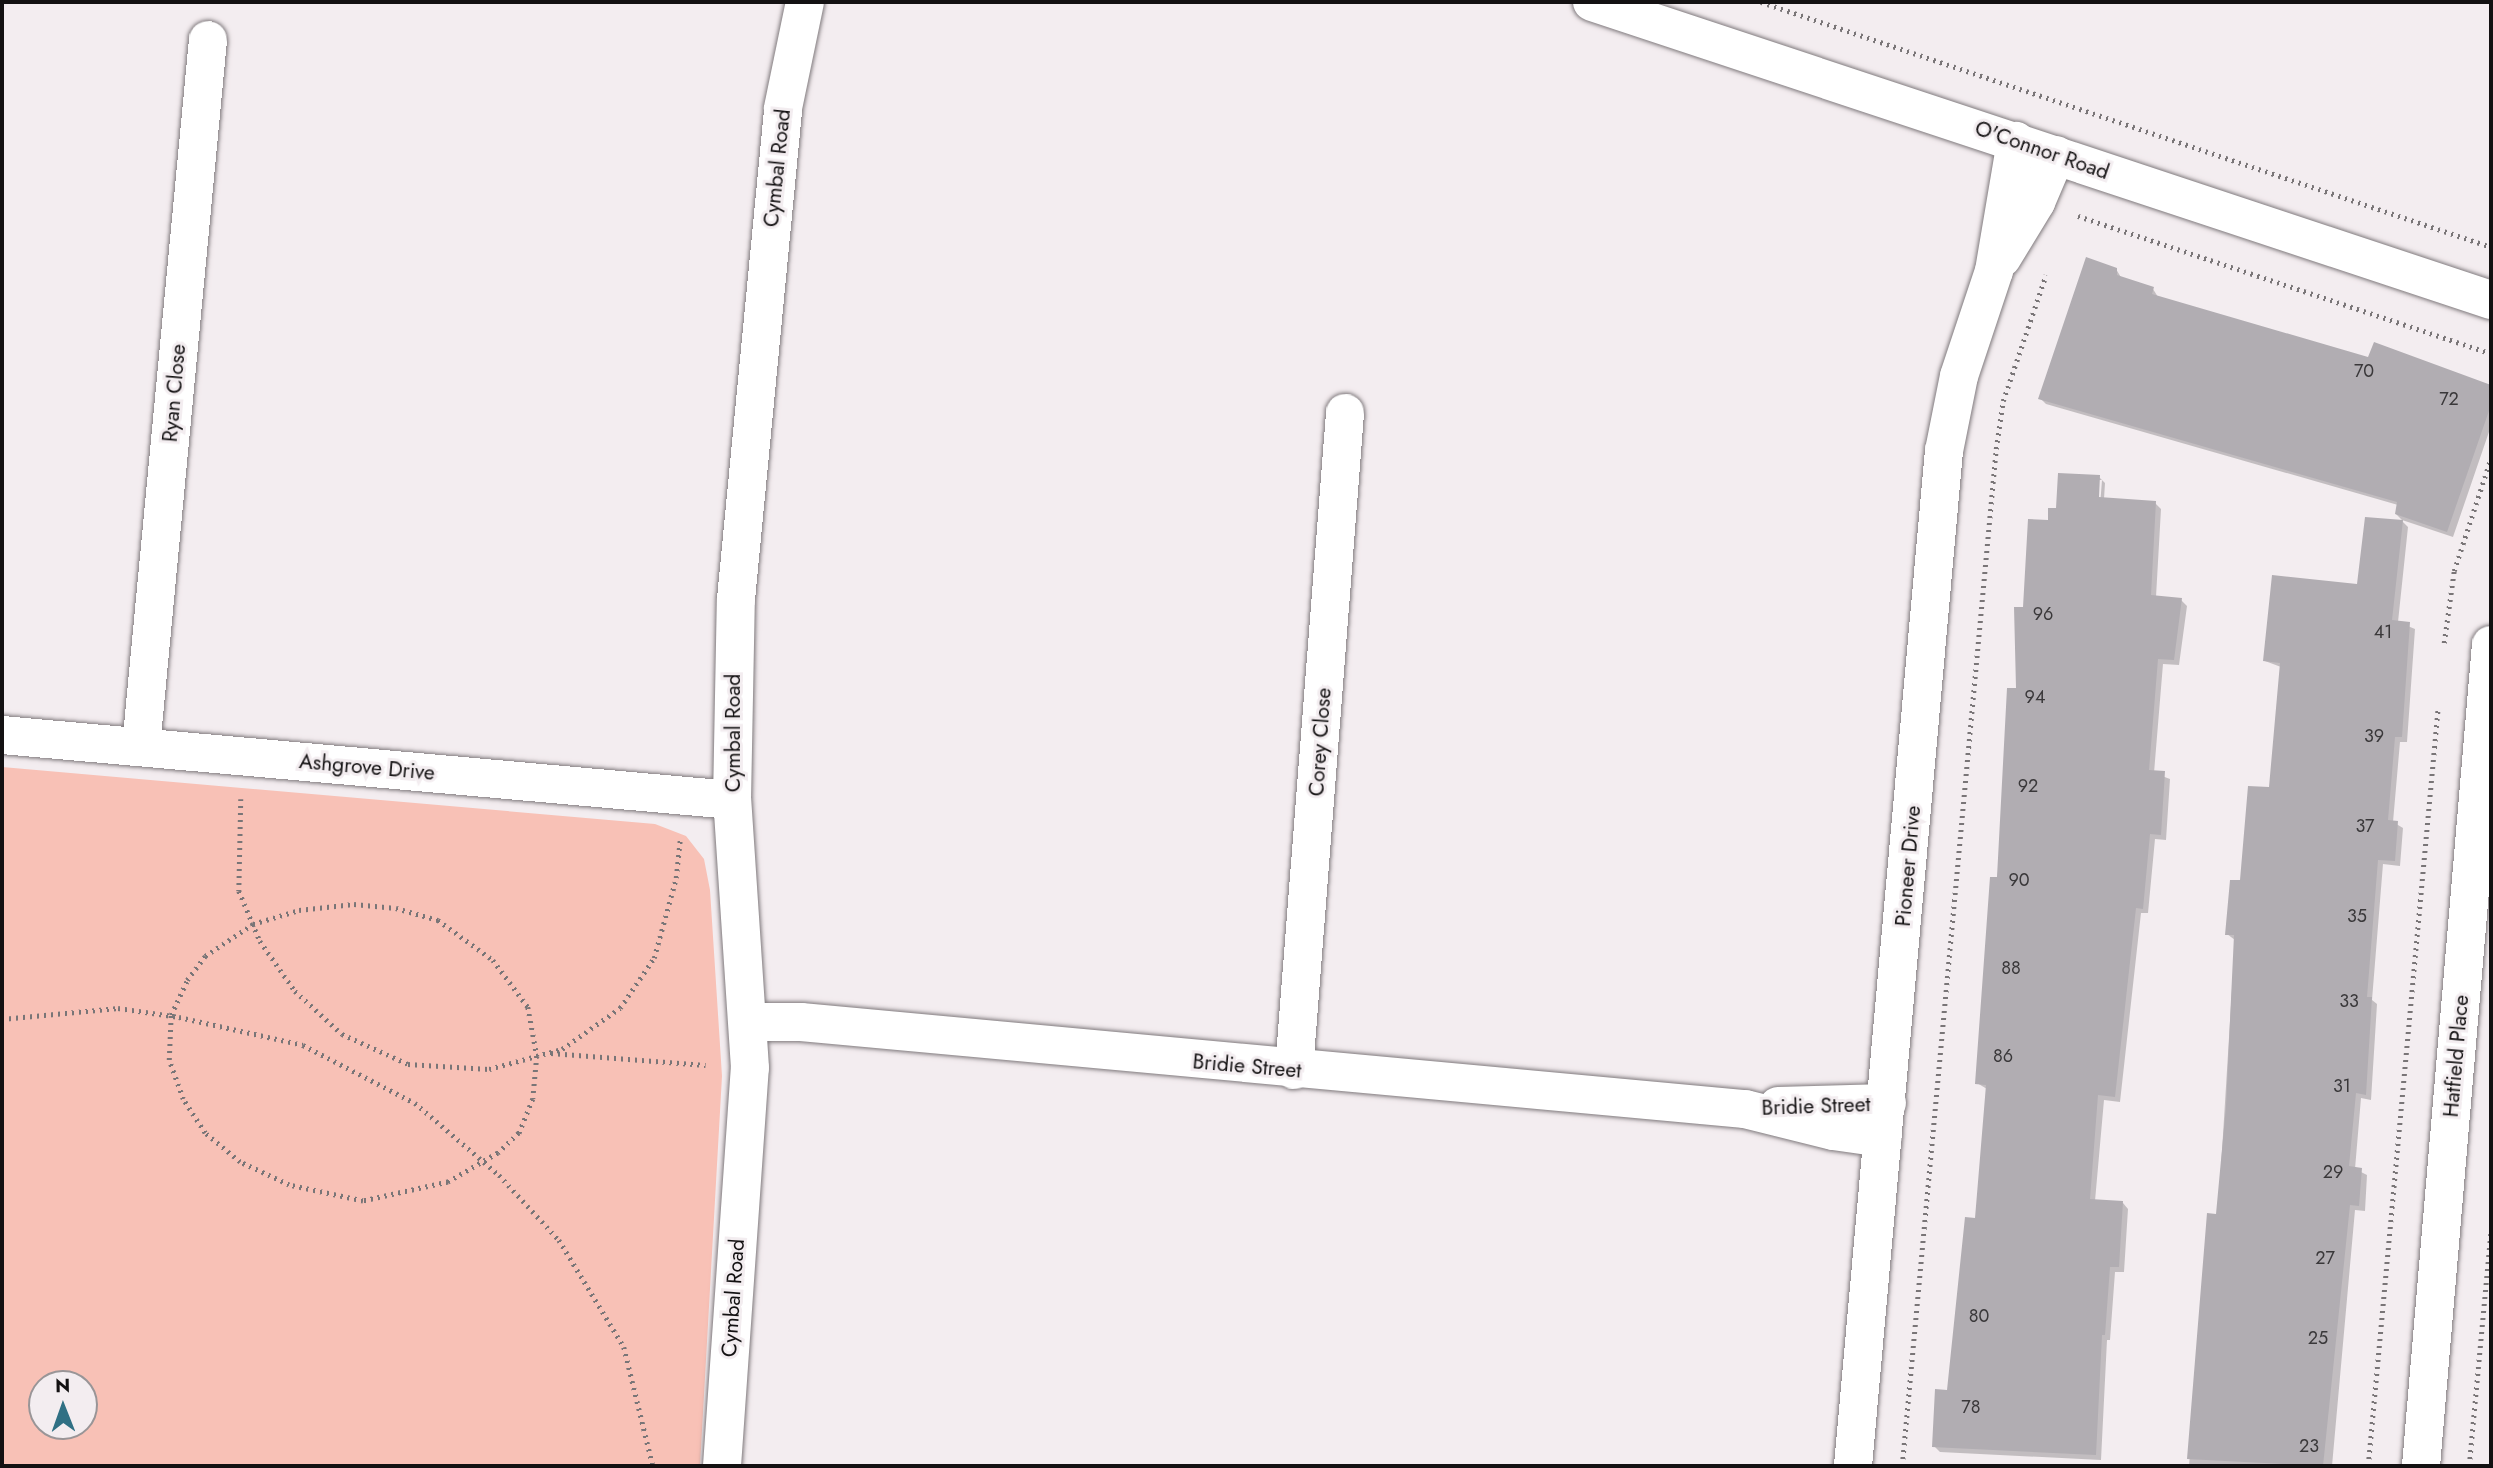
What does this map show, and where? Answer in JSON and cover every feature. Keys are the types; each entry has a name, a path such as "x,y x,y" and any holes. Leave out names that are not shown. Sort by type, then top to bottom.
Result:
{"street":[{"name":"Cymbal Road","path":"722,1466 750,1068 750,1023 732,800 736,599 783,108 805,2"},
{"name":"O'Connor Road","path":"1592,2 2491,300"},
{"name":"Ryan Close","path":"141,747 208,40"},
{"name":"Pioneer Drive","path":"1853,1466 1944,451 1959,376 1994,271 2016,141"},
{"name":"Pioneer Drive","path":"1994,271 2036,202 2056,155"},
{"name":"Corey Close","path":"1294,1070 1345,413"},
{"name":"Hatfield Place","path":"2421,1466 2491,645"},
{"name":"Ashgrove Drive","path":"2,735 732,800"},
{"name":"Bridie Street","path":"750,1023 801,1022 1294,1070 1745,1109 1833,1131 1885,1121"}],"path":[{"path":"1762,2 2491,247"},
{"path":"2067,212 2491,353"},
{"path":"1902,1466 1996,449 2003,401 2049,265"},
{"path":"243,756 239,891 253,924 295,991 342,1034 408,1064 489,1069 562,1049 620,1008 654,958 676,878 685,796"},
{"path":"354,904 396,908 438,920 493,960 514,985 528,1007 537,1056 533,1099 519,1133 485,1163 449,1182 363,1200 289,1185 240,1162 205,1133 183,1099 169,1060 171,1015 187,980 205,956 253,924 299,910 354,904"},
{"path":"2,1019 118,1007 171,1015 303,1045 369,1076 415,1103 485,1163 559,1240 624,1347 653,1466"},
{"path":"547,1053 750,1068"},
{"path":"2469,1466 2491,1229"}],"shaded area":[{"path":"2,767 655,824 686,836 704,859 710,890 722,1076 700,1466 2,1466"}],"building":[{"path":"2086,257 2117,268 2117,275 2154,287 2152,294 2368,357 2374,342 2491,385 2491,405 2447,532 2395,514 2397,502 2038,399"},
{"path":"2058,473 2100,475 2099,497 2156,501 2151,595 2182,598 2174,660 2158,659 2149,770 2165,771 2161,835 2150,834 2143,909 2136,908 2115,1097 2098,1095 2090,1199 2123,1201 2119,1267 2110,1267 2105,1335 2102,1335 2096,1455 1932,1447 1935,1389 1947,1390 1965,1217 1975,1218 1986,1085 1975,1084 1990,877 1997,877 2007,688 2016,688 2014,607 2023,607 2028,519 2048,520 2048,508 2056,508"},
{"path":"2365,517 2403,520 2392,620 2410,622 2402,737 2395,737 2388,820 2398,821 2395,861 2378,860 2367,997 2372,997 2366,1095 2356,1093 2349,1166 2362,1168 2359,1206 2350,1205 2323,1466 2187,1459 2207,1213 2216,1214 2226,1106 2234,935 2225,935 2230,880 2240,880 2248,786 2269,787 2280,663 2263,661 2272,575 2357,584"}]}
